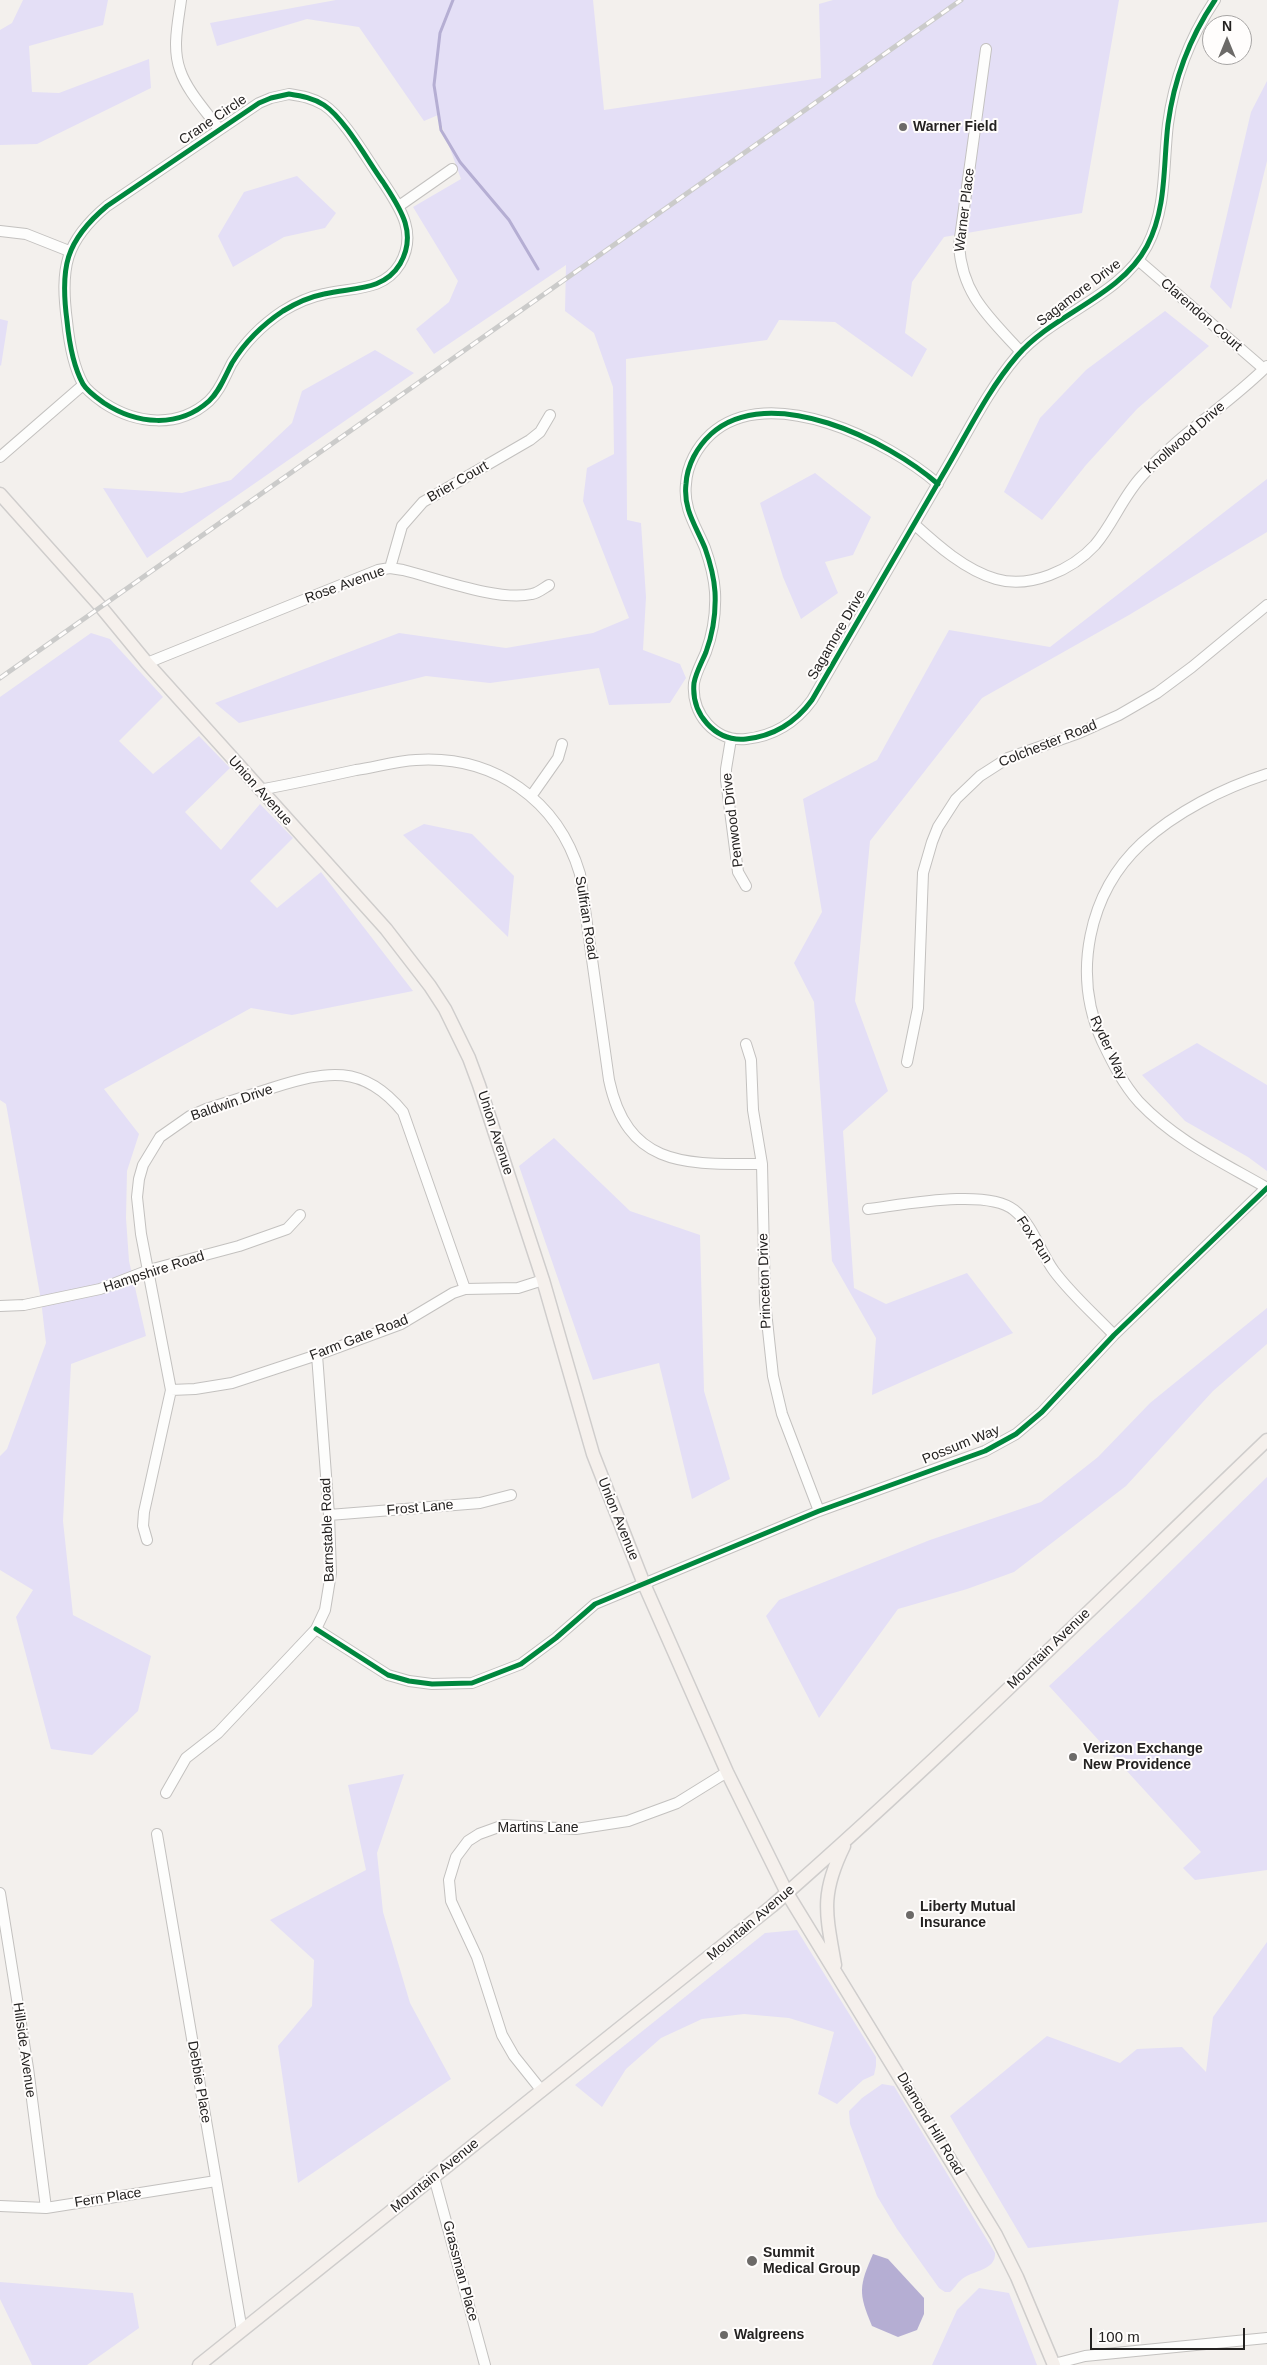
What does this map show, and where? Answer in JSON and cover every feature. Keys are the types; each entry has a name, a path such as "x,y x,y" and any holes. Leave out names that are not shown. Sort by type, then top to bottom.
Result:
{"main road":[{"name":"Union Avenue","path":"0,494 101,607 147,663 259,790 386,929 410,958 445,1009 479,1085 543,1280 593,1454 644,1584 727,1772 787,1893"},
{"name":"Mountain Avenue","path":"199,2365 744,1930 787,1893 846,1841 1267,1440"},
{"path":"837,1972 826,1911 833,1868 846,1841"},
{"name":"Diamond Hill Road","path":"787,1893 992,2228 1017,2277 1054,2365"}],"street":[{"path":"181,0 176,50 180,70 186,83 219,129"},
{"name":"Sagamore Drive","path":"731,739 751,738 778,730 807,707 998,381 1020,352 1119,279 1138,260 1152,235 1161,209 1168,124 1176,83 1193,38 1215,0"},
{"name":"Warner Place","path":"986,49 959,244 960,266 971,293 988,317 1020,352"},
{"name":"Crane Circle","path":"289,94 314,99 325,105 336,116 399,206 406,222 407,245 404,256 391,275 372,286 307,299 276,316 250,338 240,350 210,400 198,409 181,417 162,421 142,420 120,413 97,398 83,385 68,331 63,294 69,251 86,225 107,206 219,129 271,98 289,94"},
{"path":"399,206 452,169"},
{"path":"0,230 26,234 69,251"},
{"name":"Clarendon Court","path":"1138,260 1265,367"},
{"name":"Knollwood Drive","path":"914,524 953,556 996,579 1029,580 1061,570 1080,558 1096,543 1140,477 1147,470 1183,436 1250,383 1265,367"},
{"path":"0,457 83,385"},
{"path":"731,739 717,733 705,722 696,703 694,693 697,672 710,638 715,608 710,563 690,516 685,492 687,476 692,461 705,440 723,425 746,416 762,414 798,417 852,431 878,442 902,456 938,484"},
{"name":"Brier Court","path":"390,568 402,526 422,502 530,440 540,432 550,415"},
{"name":"Rose Avenue","path":"147,663 378,570 390,568 494,594 513,596 533,594 549,585"},
{"name":"Colchester Road","path":"907,1062 918,1008 923,873 938,826 956,799 980,776 1008,758 1079,733 1119,715 1157,693 1192,667 1267,605"},
{"name":"Penwood Drive","path":"731,739 726,780 738,872 746,886"},
{"path":"532,795 558,758 562,744"},
{"name":"Sulfrian Road","path":"259,790 398,762 432,760 457,762 481,769 512,782 532,795 560,827 570,845 578,866 584,890 609,1080 618,1112 628,1127 646,1144 676,1160 699,1164 762,1164"},
{"name":"Ryder Way","path":"1266,1188 1172,1133 1138,1101 1114,1066 1097,1029 1090,1009 1086,968 1088,947 1098,908 1114,876 1137,848 1162,826 1186,812 1232,787 1267,774"},
{"name":"Princeton Drive","path":"746,1044 751,1060 753,1110 762,1164 764,1302 773,1376 782,1414 819,1511"},
{"name":"Baldwin Drive","path":"147,1540 143,1526 144,1512 171,1390 141,1234 137,1196 143,1164 160,1137 190,1116 309,1076 344,1075 378,1087 403,1112 466,1289"},
{"name":"Possum Way","path":"316,1629 388,1674 410,1681 432,1684 472,1683 521,1664 556,1638 595,1604 819,1511 985,1451 1016,1434 1042,1412 1114,1335 1266,1188"},
{"name":"Fox Run","path":"868,1209 962,1199 988,1200 1014,1210 1034,1236 1054,1270 1114,1335"},
{"name":"Hampshire Road","path":"0,1306 24,1305 100,1289 149,1270 239,1246 287,1228 300,1215"},
{"name":"Farm Gate Road","path":"171,1390 195,1389 232,1383 317,1355 402,1324 439,1300 466,1289 500,1290 524,1286 543,1280"},
{"name":"Barnstable Road","path":"166,1792 186,1758 218,1733 316,1629 325,1610 330,1590 329,1515 317,1355"},
{"name":"Frost Lane","path":"329,1515 480,1503 510,1495"},
{"name":"Martins Lane","path":"542,2091 514,2056 502,2035 477,1957 451,1901 449,1880 456,1857 464,1846 479,1834 504,1825 576,1829 628,1821 677,1803 727,1772"},
{"name":"Debbie Place","path":"157,1834 242,2331"},
{"name":"Hillside Avenue","path":"0,1893 28,2068 46,2208"},
{"name":"Grassman Place","path":"434,2177 485,2365"},
{"name":"Fern Place","path":"0,2206 46,2208 216,2181"},
{"path":"1054,2365 1085,2356 1267,2338"}],"shaded area":[{"path":"23,0 108,0 103,25 29,46 32,92 59,93 149,59 151,88 37,144 0,145 0,30 12,23"},
{"path":"336,0 593,0 604,110 821,78 819,4 833,0 1119,0 1082,213 944,237 912,282 905,333 927,349 912,377 835,322 779,320 767,340 626,359 627,520 641,523 646,597 643,650 680,664 686,678 670,703 609,705 599,668 490,683 426,676 239,723 215,703 399,633 506,648 593,633 629,618 583,501 587,468 614,454 613,387 594,333 565,311 566,265 434,354 416,329 449,302 458,281 413,207 461,179 438,115 424,121 359,27 307,19 217,46 210,23"},
{"path":"1267,81 1267,161 1231,309 1210,287 1251,112"},
{"path":"297,176 336,213 325,228 284,237 233,267 218,236 244,192"},
{"path":"1165,311 1209,346 1137,409 1086,465 1042,520 1004,492 1040,418 1086,370"},
{"path":"0,319 8,321 1,366 0,365"},
{"path":"375,350 414,373 147,558 103,488 182,493 231,480 292,423 302,391"},
{"path":"815,473 871,517 853,555 825,562 838,593 801,619 783,577 760,503"},
{"path":"1267,479 1267,532 1129,615 982,698 870,841 855,1001 888,1091 843,1131 854,1288 886,1304 967,1273 1013,1333 872,1395 876,1338 832,1261 814,1002 794,963 822,912 803,799 877,760 949,630 1050,647"},
{"path":"91,633 110,639 163,697 119,741 153,774 199,736 230,768 185,812 221,850 260,804 293,838 250,881 277,908 321,872 413,991 292,1015 251,1008 104,1089 139,1134 127,1171 126,1218 129,1261 146,1336 71,1364 63,1521 73,1615 151,1656 138,1711 92,1755 51,1749 16,1617 33,1590 0,1570 0,1456 7,1449 46,1343 41,1300 6,1104 0,1100 0,697"},
{"path":"424,824 472,834 514,876 508,937 403,835"},
{"path":"1197,1043 1267,1085 1267,1171 1248,1157 1185,1121 1142,1075"},
{"path":"554,1138 630,1211 700,1235 704,1391 730,1479 692,1499 659,1363 593,1380 519,1166"},
{"path":"1267,1308 1267,1344 1213,1391 1126,1486 1014,1572 967,1589 898,1609 819,1718 766,1616 779,1600 930,1540 1041,1502 1098,1457 1150,1403"},
{"path":"1267,1477 1267,1870 1195,1880 1183,1868 1201,1852 1049,1686 1136,1605"},
{"path":"404,1774 377,1853 383,1912 410,2003 451,2079 298,2183 278,2046 312,2006 314,1960 270,1920 366,1870 348,1785"},
{"path":"797,1930 876,2057 874,2075 863,2080 837,2104 818,2094 834,2032 789,2018 744,2014 702,2019 661,2038 626,2069 602,2107 575,2085 765,1933"},
{"path":"1267,1942 1267,2222 1028,2248 950,2116 1047,2036 1120,2063 1137,2049 1182,2047 1206,2072 1213,2017"},
{"path":"882,2084 894,2086 995,2253 992,2263 988,2267 966,2277 950,2292 945,2292 939,2288 897,2229 877,2196 850,2124 849,2111 862,2098"},
{"path":"873,2254 888,2259 924,2298 924,2314 917,2330 898,2337 872,2326 864,2305 862,2290 865,2274"},
{"path":"0,2282 133,2293 139,2328 87,2365 32,2365 0,2299"},
{"path":"979,2288 1009,2293 1037,2365 932,2365 957,2310"}],"waterway":[{"path":"453,0 440,33 434,85 441,130 460,162 509,220 538,269"}],"railway":[{"path":"0,678 961,0"}],"cycle path":[{"path":"938,484 917,467 860,435 828,423 795,415 764,413 735,419 706,439 697,451 688,470 686,501 705,548 713,575 714,622 706,652 694,683 696,705 707,724 724,736 746,739 766,735 784,727 806,708 910,532 926,504 942,476 951,461 977,414 1006,370 1032,341 1104,292 1135,264 1147,246 1158,217 1163,186 1168,124 1174,91 1184,59 1198,29 1215,0"},
{"path":"289,94 316,101 332,111 355,141 389,192 401,211 407,231 405,253 400,264 385,280 376,284 313,297 293,305 275,316 254,334 242,348 213,397 197,410 184,416 157,420 143,419 116,410 90,392 83,384 74,361 70,345 64,286 69,257 74,244 82,231 107,206 259,103 289,94"},
{"path":"316,1629 388,1675 409,1681 432,1684 472,1683 521,1664 556,1638 595,1604 819,1511 985,1451 1016,1434 1042,1412 1114,1335 1267,1188"}],"place":[{"name":"Warner Field","path":"903,127"},
{"name":"Verizon Exchange New Providence","path":"1073,1757"},
{"name":"Liberty Mutual Insurance","path":"910,1915"},
{"name":"Summit Medical Group","path":"752,2261"},
{"name":"Walgreens","path":"724,2335"}]}
